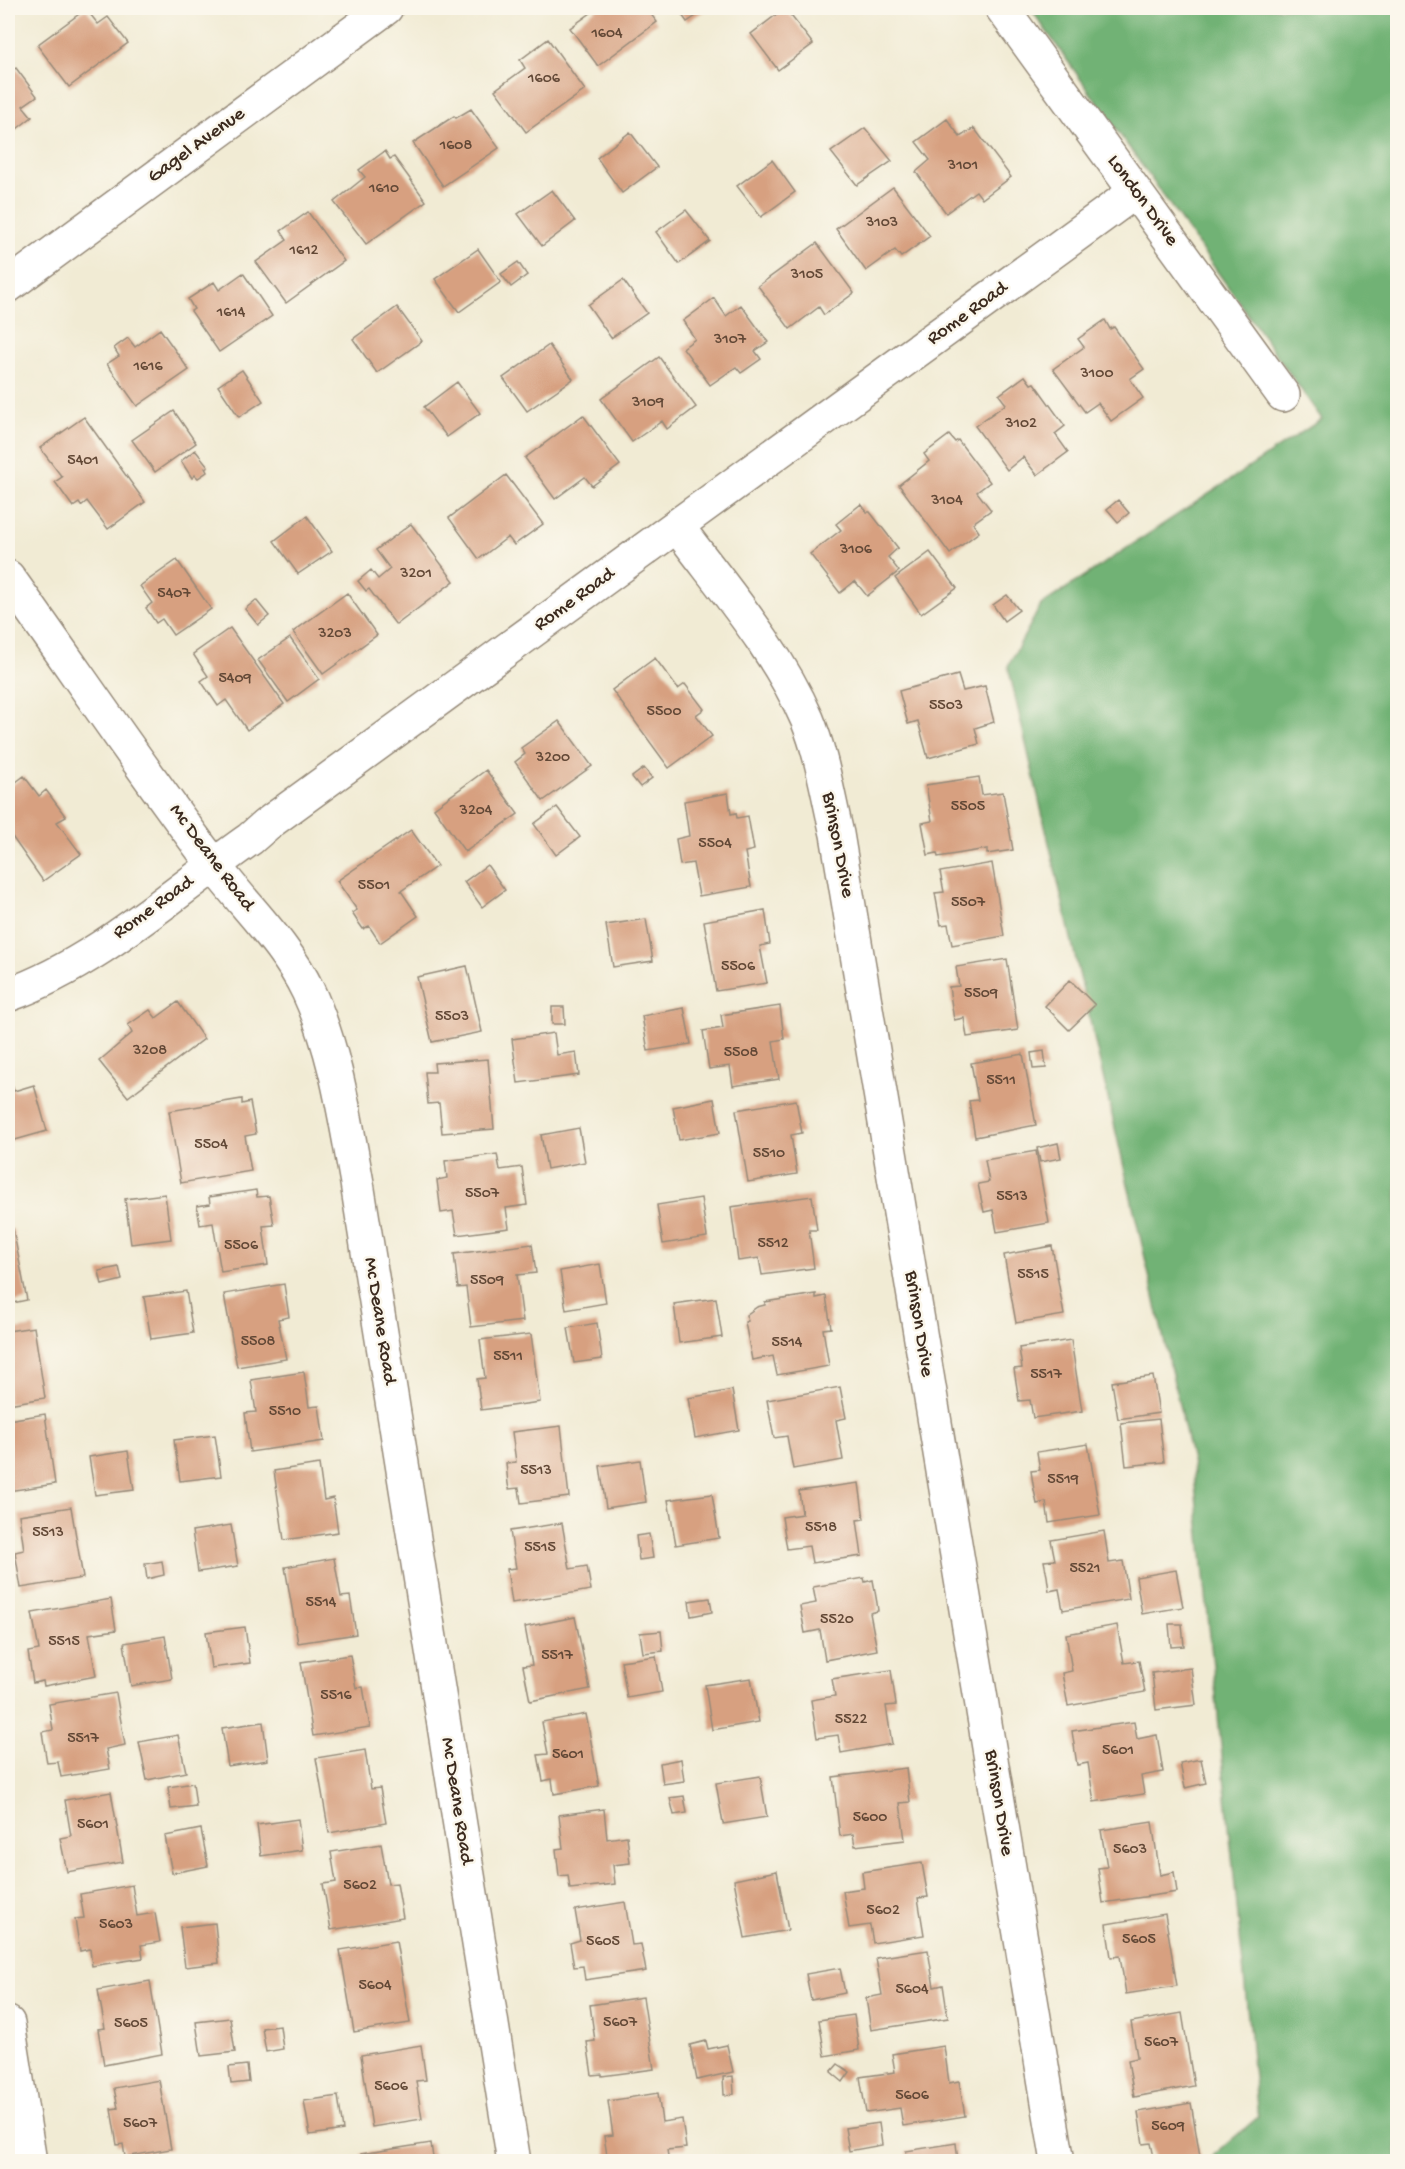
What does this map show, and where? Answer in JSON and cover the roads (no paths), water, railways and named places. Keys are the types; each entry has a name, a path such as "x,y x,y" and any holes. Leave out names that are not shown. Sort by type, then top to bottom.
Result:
{"street":[{"name":"Gagel Avenue","path":"8,286 386,8"},
{"name":"London Drive","path":"1002,8 1283,395"},
{"name":"Rome Road","path":"8,995 87,956 114,938 1135,192"},
{"name":"Brinson Drive","path":"677,526 777,660 807,720 822,769 837,834 1058,2162"},
{"name":"Mc Deane Road","path":"8,577 213,865 288,957 307,988 321,1022 334,1063 357,1183 514,2162"},
{"path":"8,2023 30,2162"}]}
